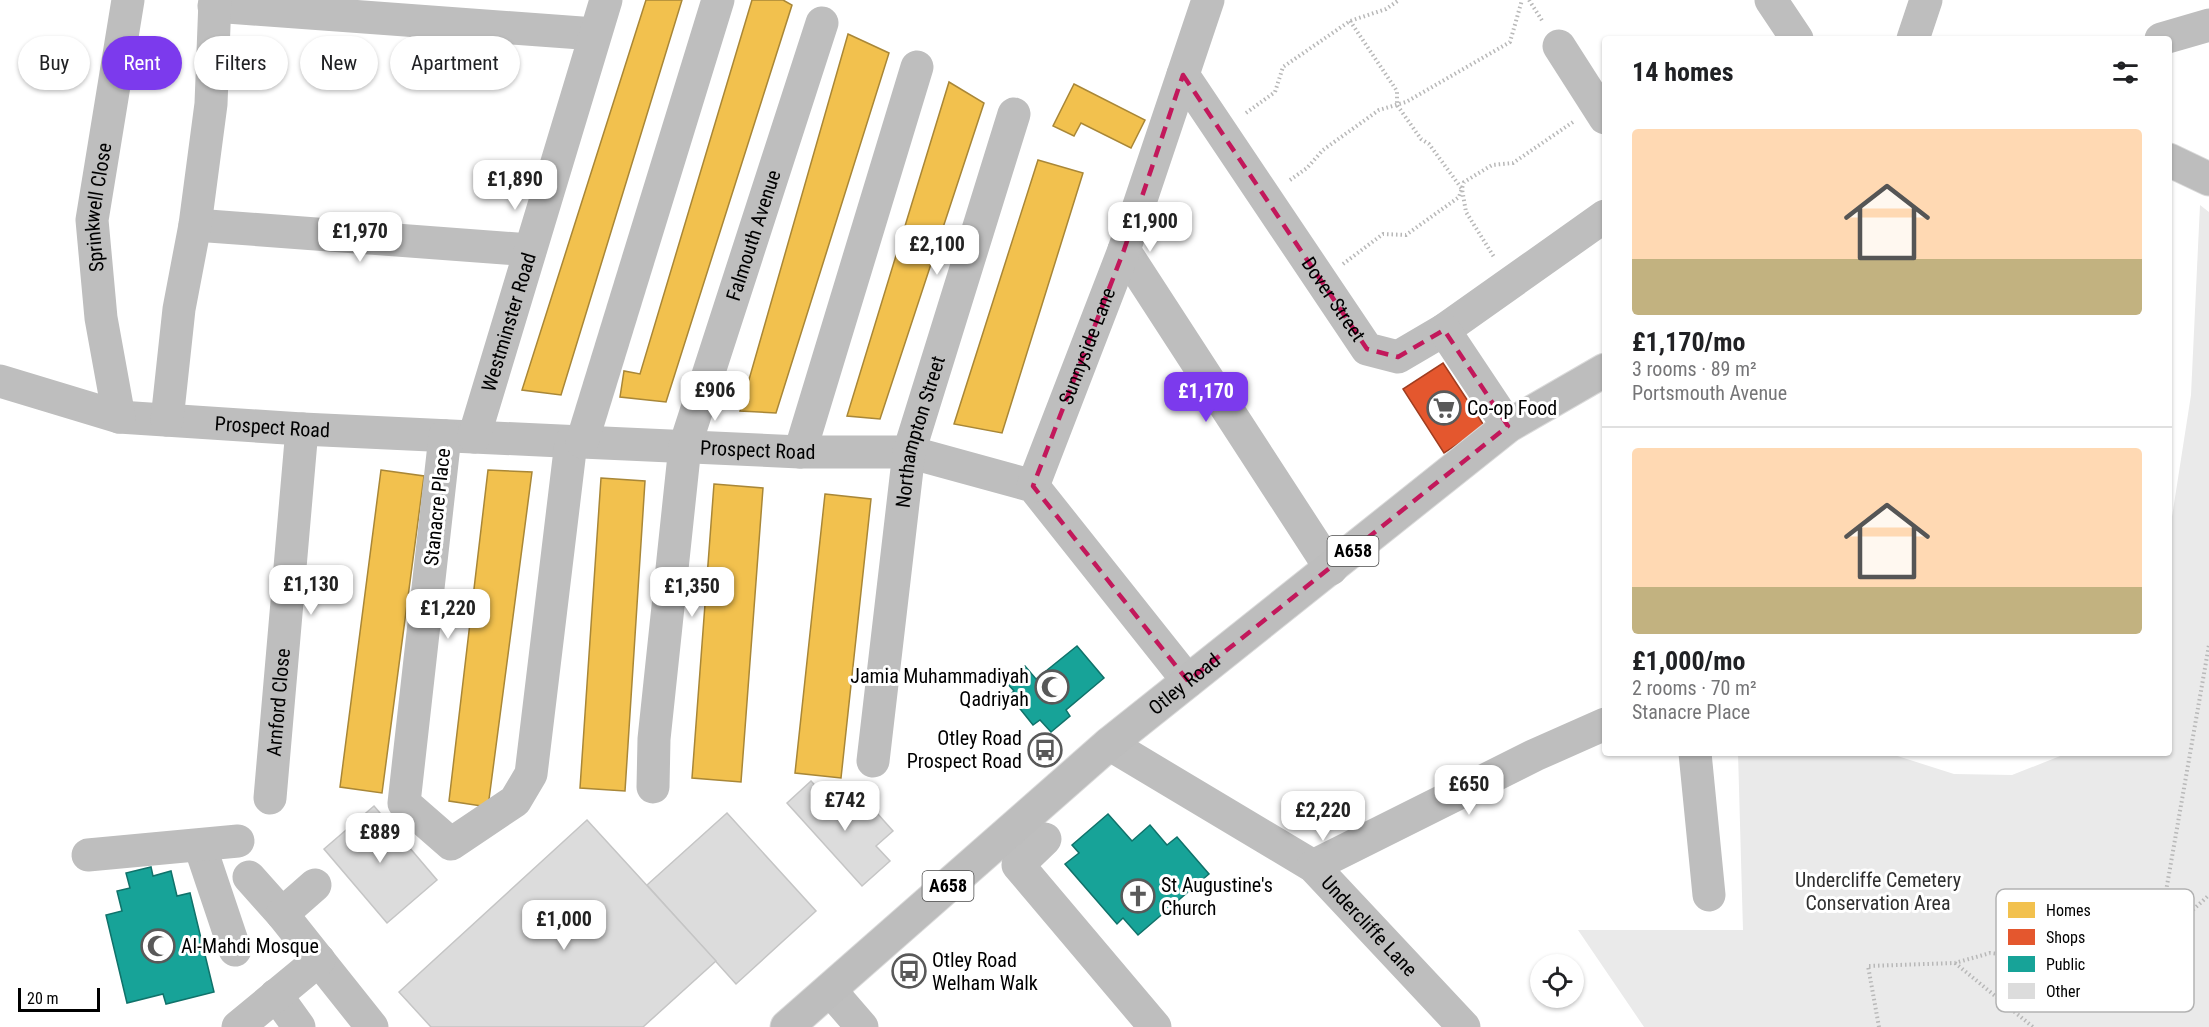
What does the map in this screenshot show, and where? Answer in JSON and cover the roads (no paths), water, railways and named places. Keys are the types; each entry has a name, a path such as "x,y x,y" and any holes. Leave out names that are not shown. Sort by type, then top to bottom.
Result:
{"main road":[{"path":"2172,161 2209,179"},
{"name":"Otley Road","path":"787,1027 1109,744 1508,426 1602,372"}],"street":[{"name":"Sprinkwell Close","path":"119,417 101,318 92,220 128,0"},
{"name":"Westminster Road","path":"459,436 530,250 606,0"},
{"path":"577,442 718,0"},
{"name":"Sunnyside Lane","path":"1033,486 1124,250 1208,0"},
{"path":"1771,0 1795,36"},
{"path":"1914,36 1926,0"},
{"path":"167,420 179,309 195,225 211,104 215,3 595,34"},
{"name":"Falmouth Avenue","path":"653,787 654,740 685,446 822,23"},
{"path":"2172,36 2209,26"},
{"path":"1559,46 1601,112"},
{"path":"800,452 917,67"},
{"name":"Dover Street","path":"1183,75 1367,349 1398,357 1444,330 1602,218"},
{"name":"Northampton Street","path":"873,761 909,452 1014,114"},
{"path":"195,225 530,250"},
{"path":"1124,250 1331,569"},
{"path":"1444,330 1508,426"},
{"name":"Prospect Road","path":"0,381 119,417 302,429 800,452 909,452 1033,486"},
{"name":"Arnford Close","path":"270,798 302,429"},
{"name":"Stanacre Place","path":"459,436 404,803 451,844 515,801 531,774 577,442"},
{"path":"1033,486 1188,681"},
{"path":"1313,866 1535,755 1602,725"},
{"name":"Undercliffe Lane","path":"1109,744 1313,866 1452,1023"},
{"path":"1695,756 1709,895"},
{"path":"1045,839 1018,865 1155,1027"},
{"path":"88,855 238,841"},
{"path":"200,846 231,937 238,917 265,895 315,885"},
{"path":"265,895 372,1027"},
{"path":"238,1027 319,960"},
{"path":"830,990 862,1027"},
{"path":"276,995 299,1027"}],"place":[{"name":"Co-op Food","path":"1444,408"},
{"name":"Jamia Muhammadiyah Qadriyah","path":"1052,687"},
{"name":"Otley Road Prospect Road","path":"1045,750"},
{"name":"St Augustine's Church","path":"1138,896"},
{"name":"Al‐Mahdi Mosque","path":"158,946"},
{"name":"Otley Road Welham Walk","path":"909,971"}],"park label":[{"name":"Undercliffe Cemetery Conservation Area","path":"1878,892"}]}
